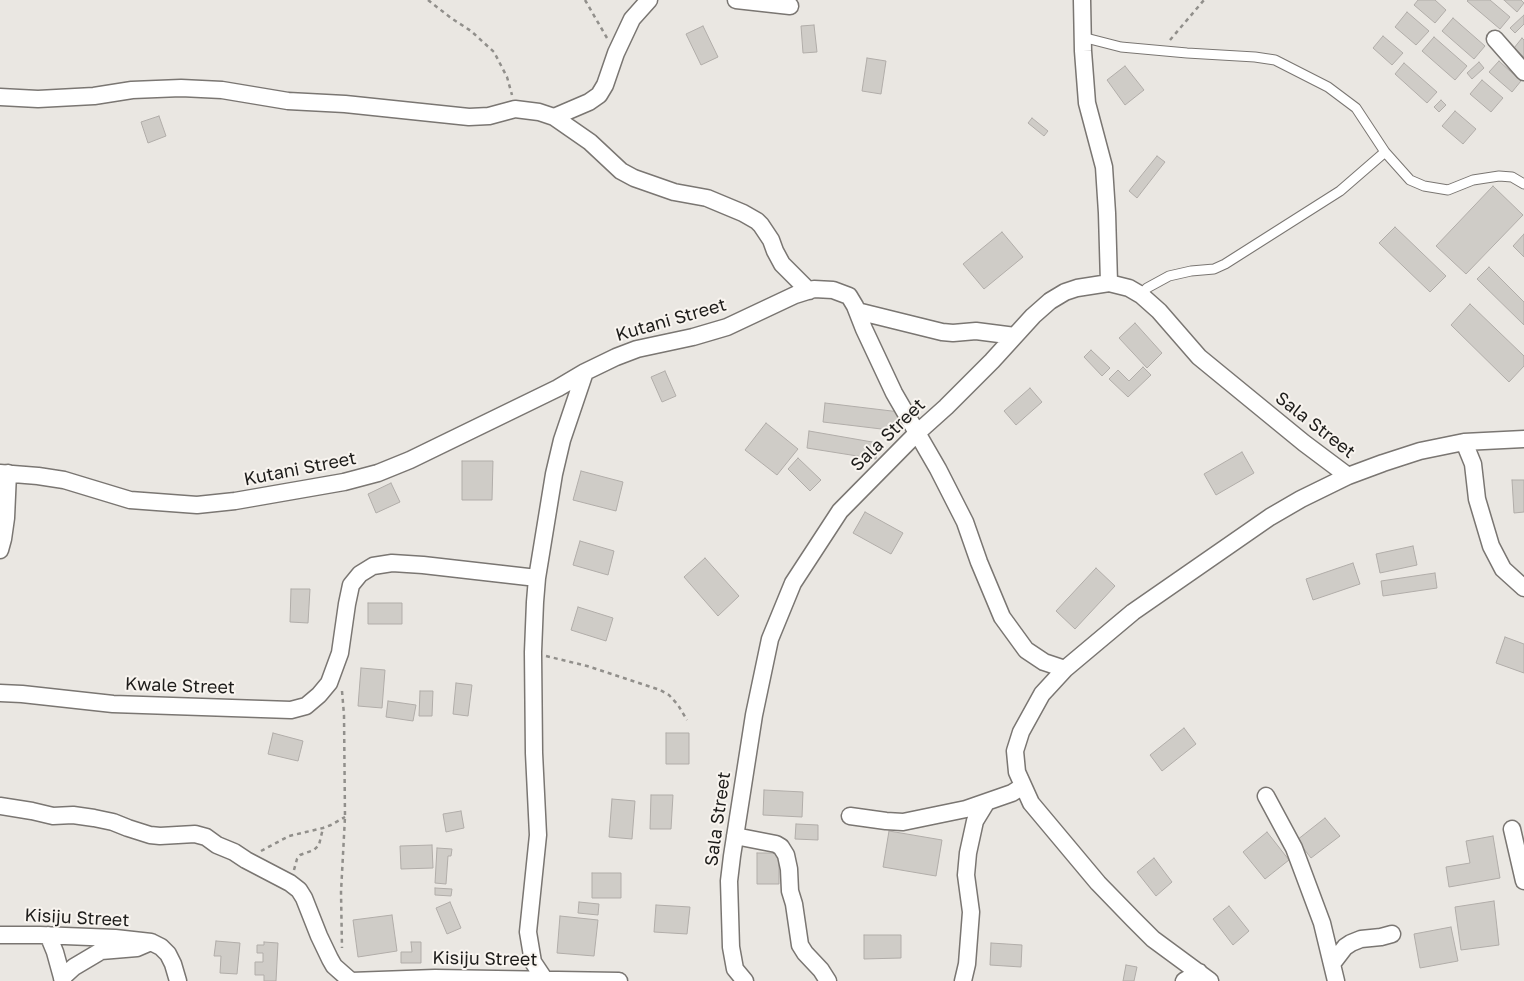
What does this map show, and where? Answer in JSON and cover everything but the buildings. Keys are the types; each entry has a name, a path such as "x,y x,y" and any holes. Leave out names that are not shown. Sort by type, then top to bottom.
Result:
{"street":[{"path":"554,117 589,102 599,94 605,85 616,53 632,19 649,0"},
{"path":"736,0 790,6"},
{"path":"1082,0 1082,37 1087,103 1104,167 1108,284"},
{"path":"1495,39 1524,72"},
{"path":"0,97 61,98 94,96 132,90 181,88 222,90 288,101 345,104 469,117 489,116 515,109 540,112 554,117 590,142 621,171 634,178 674,192 707,198 743,212 757,221 771,240 774,251 782,264 808,291"},
{"name":"Sala Street","path":"745,981 735,969 731,947 729,881 732,856 754,715 770,639 793,583 840,511 959,394 1038,311 1065,292 1077,288 1108,284 1129,288 1141,295 1159,311 1199,357 1296,437 1348,476"},
{"name":"Kutani Street","path":"4,473 64,480 130,500 197,505 235,501 344,482 378,473 410,460 558,388 616,356 637,349 693,337 728,326 795,295 814,289 833,290 849,296 857,311 864,330 894,392 938,469 965,522 1002,617 1026,650 1044,662 1065,669"},
{"path":"857,311 942,332 976,331 1015,336"},
{"path":"545,980 533,962 528,932 538,835 534,753 533,652 537,578 554,474 562,440 585,372"},
{"path":"1205,977 1153,939 1104,889 1032,803 1018,772 1015,751 1021,732 1042,694 1065,669 1133,612 1270,517 1293,504 1348,476 1420,451 1464,442 1524,439"},
{"path":"1464,442 1473,464 1477,499 1491,546 1503,569 1524,588"},
{"path":"0,550 6,518 4,473"},
{"name":"Kwale Street","path":"0,694 22,694 113,704 291,710 306,706 329,683 340,653 351,585 360,574 373,566 392,563 423,565 537,578"},
{"path":"850,816 903,822 986,803 1012,793 1023,786"},
{"path":"1266,796 1294,848 1322,923 1336,981"},
{"path":"963,981 967,964 971,912 966,875 968,853 975,821 986,803"},
{"path":"0,806 32,810 53,816 72,815 94,818 160,836 195,834 206,837 217,845 234,852 290,883 299,890 326,952 334,966 348,979"},
{"path":"1512,829 1524,880"},
{"path":"736,836 776,844 781,847 788,862 790,891 794,904 800,945 828,981"},
{"path":"1332,964 1345,947 1351,943 1361,939 1392,934"},
{"name":"Kisiju Street","path":"0,935 115,938 151,942"},
{"path":"48,935 63,980"},
{"path":"63,980 74,968 101,950 137,948 151,942 161,947 168,954 178,981"},
{"path":"1184,981 1205,977"},
{"name":"Kisiju Street","path":"348,979 618,981"}],"lane":[{"path":"1082,37 1121,47 1275,60 1328,87 1356,108 1386,152 1410,180 1424,186 1448,190 1473,180 1499,176 1512,178 1524,184"},
{"path":"1141,295 1147,288 1169,276 1191,271 1214,269 1225,264 1340,191 1386,152"}],"path":[{"path":"428,0 451,18 471,30 494,52 507,77 515,109"},
{"path":"585,0 616,53"},
{"path":"1161,51 1204,0"},
{"path":"533,652 587,666 660,690 669,694 687,720"},
{"path":"337,665 342,686 344,715 342,892 348,979"},
{"path":"250,862 266,848 289,836 331,825 344,817"},
{"path":"290,883 300,855 318,847 322,828"}]}
